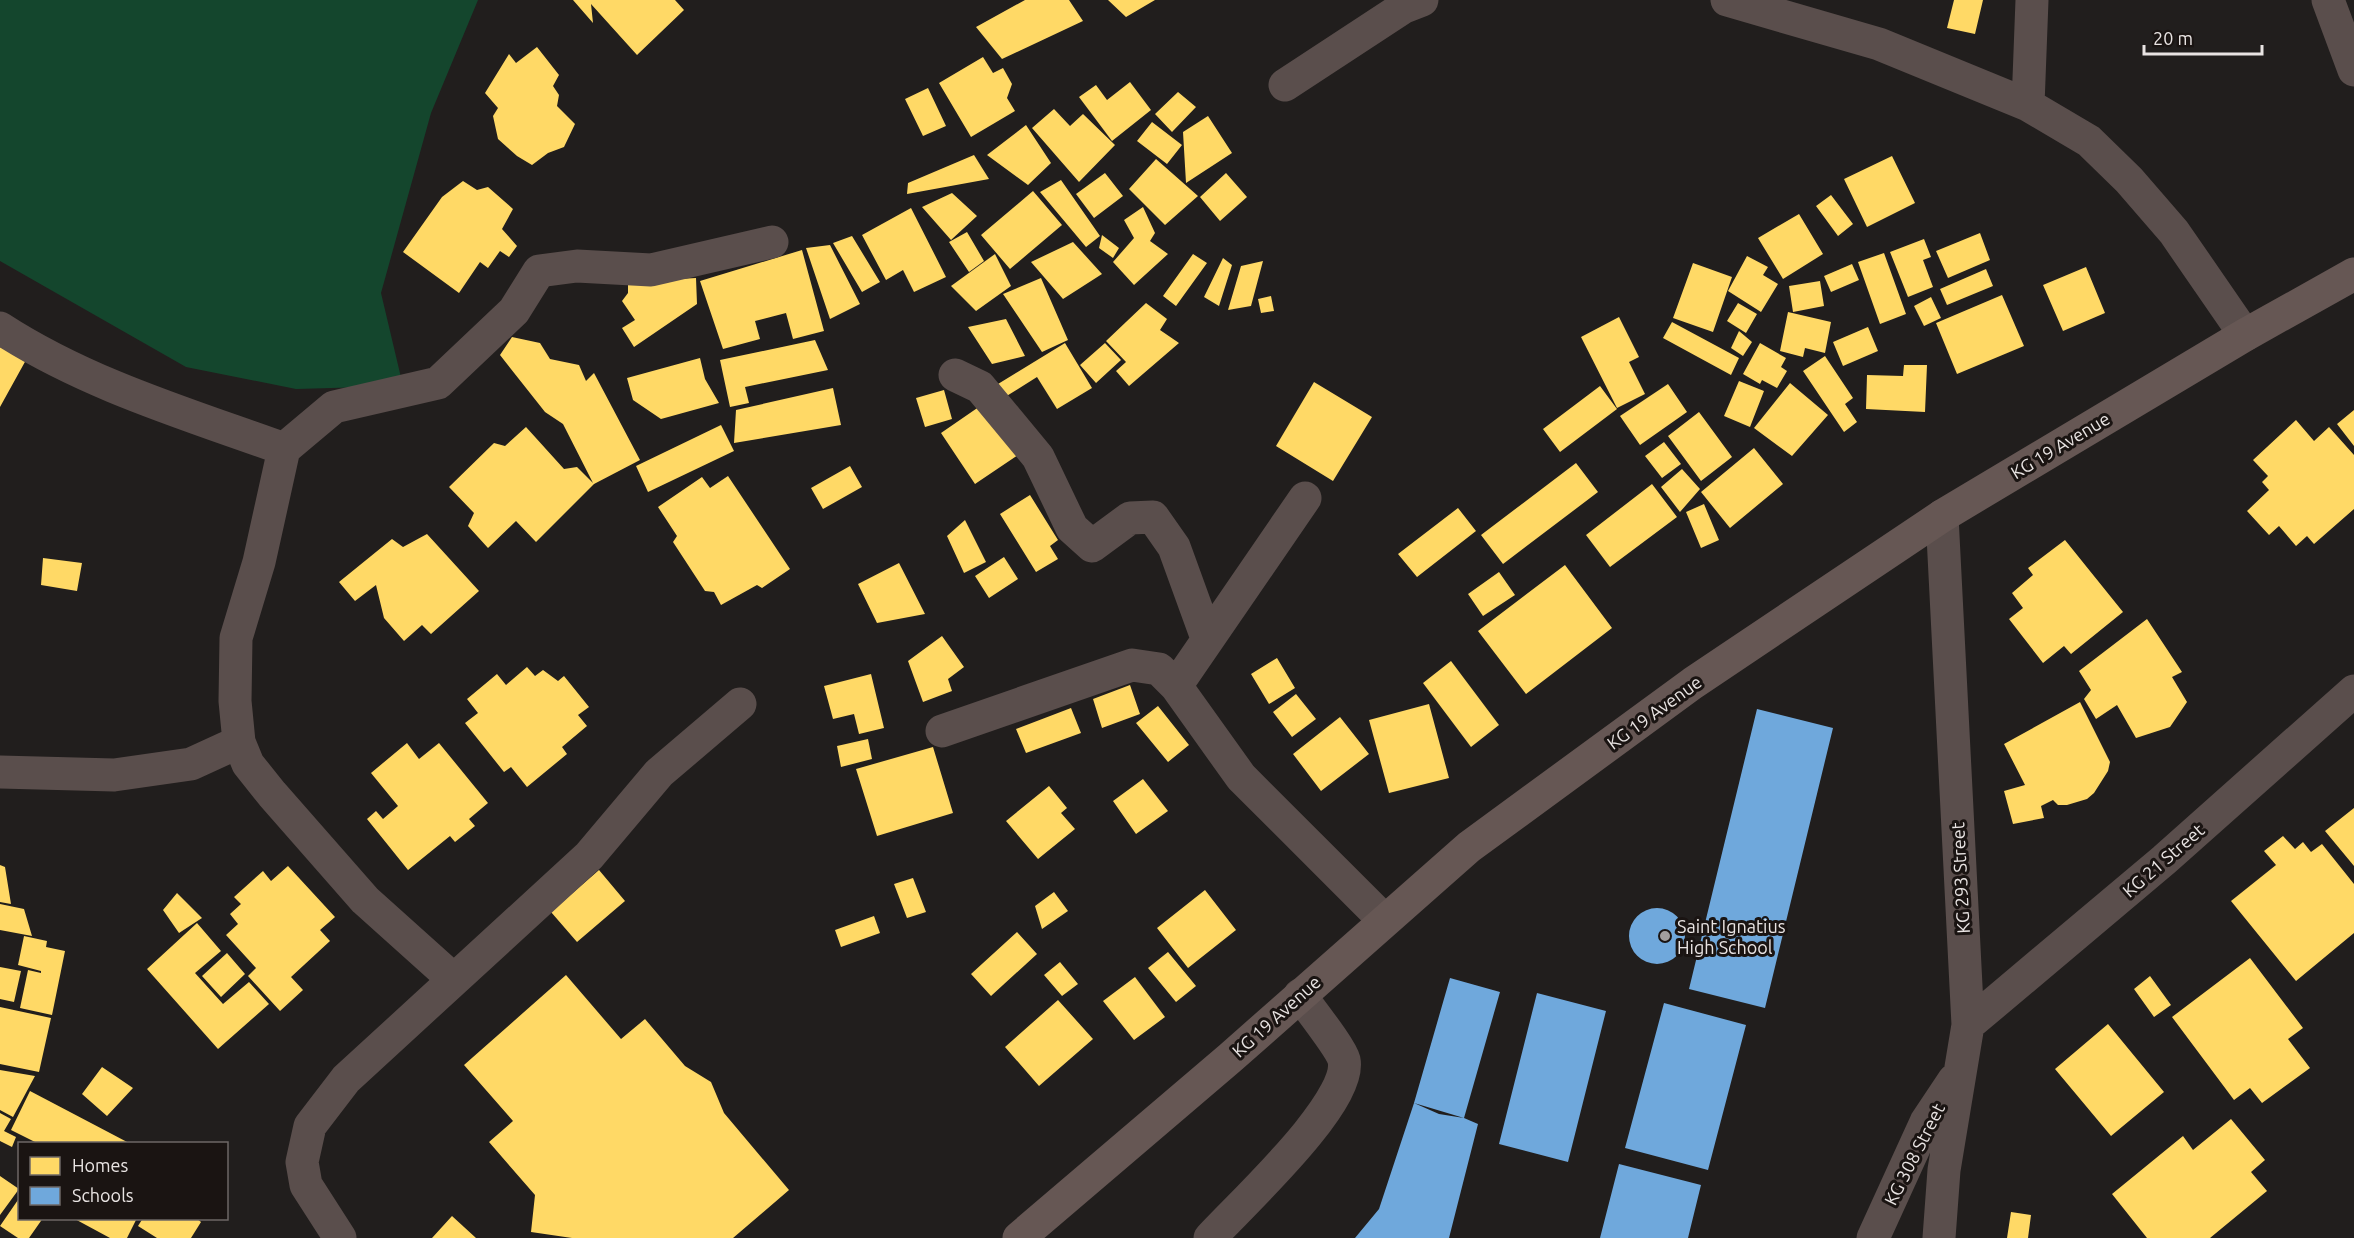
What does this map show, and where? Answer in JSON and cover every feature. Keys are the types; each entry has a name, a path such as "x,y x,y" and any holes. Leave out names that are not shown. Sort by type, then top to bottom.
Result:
{"main road":[{"name":"KG 19 Avenue","path":"1019,1238 1230,1058 1468,847 1684,690 1942,516 2245,335 2354,274"}],"street":[{"path":"1285,85 1404,7 1422,0"},
{"path":"1727,0 1879,44 2028,105 2089,141 2129,180 2174,232 2245,335"},
{"path":"2028,105 2032,0"},
{"path":"2328,0 2354,70"},
{"path":"453,979 365,900 248,764 239,742 235,701 236,638 259,562 284,448 334,407 438,383 514,311 539,271 577,266 651,270 772,242"},
{"path":"0,328 40,354 118,388 284,448"},
{"path":"955,375 980,387 1038,457 1072,528 1092,546 1130,518 1153,517 1174,547 1207,638"},
{"path":"1176,686 1305,498"},
{"name":"KG 293 Street","path":"1939,1238 1944,1170 1968,1024 1942,516"},
{"path":"942,731 1132,664 1159,669 1176,686 1241,777 1384,920"},
{"name":"KG 21 Street","path":"1968,1024 2164,860 2354,691"},
{"path":"340,1238 306,1185 302,1162 310,1126 346,1079 589,856 659,773 740,704"},
{"path":"0,772 114,775 191,764 239,742"},
{"path":"1210,1238 1289,1156 1328,1107 1342,1083 1344,1060 1300,995"},
{"name":"KG 308 Street","path":"1873,1238 1926,1122 1959,1072"}],"green space":[{"path":"0,0 478,0 431,113 381,293 403,386 296,389 186,367 0,261"}],"building: Homes":[{"path":"573,0 675,0 684,10 637,55 591,4 593,23"},
{"path":"1025,0 1069,0 1083,21 1002,59 976,27"},
{"path":"1108,0 1155,0 1126,17"},
{"path":"1954,0 1983,0 1975,34 1947,28"},
{"path":"537,47 559,75 553,86 559,95 557,106 575,124 564,147 548,153 532,165 517,156 498,139 493,116 498,108 485,93 509,54 516,63"},
{"path":"983,57 993,73 1003,68 1012,84 1007,98 1015,111 971,137 939,83"},
{"path":"1130,82 1151,110 1112,141 1079,97 1096,85 1107,100"},
{"path":"928,88 946,126 923,136 905,99"},
{"path":"1178,92 1196,107 1172,132 1155,114"},
{"path":"1054,109 1070,126 1083,114 1115,145 1079,182 1032,128"},
{"path":"1208,116 1232,153 1186,183 1183,132"},
{"path":"1152,122 1182,145 1167,164 1137,141"},
{"path":"1026,125 1051,163 1028,185 987,155"},
{"path":"974,155 989,179 907,194 908,183"},
{"path":"1892,156 1915,203 1867,227 1844,179"},
{"path":"1156,159 1198,196 1165,225 1129,189"},
{"path":"1105,173 1123,196 1094,218 1076,194"},
{"path":"1226,173 1247,197 1220,221 1200,197"},
{"path":"1061,180 1100,236 1086,247 1040,192"},
{"path":"463,181 477,190 488,187 513,209 502,229 517,246 509,257 500,251 488,268 480,262 459,293 403,252 442,197"},
{"path":"1033,191 1062,225 1010,269 981,235"},
{"path":"952,193 977,216 951,240 922,207"},
{"path":"1831,195 1853,224 1838,236 1816,206"},
{"path":"1143,207 1155,233 1150,241 1168,254 1134,285 1113,262 1134,238 1124,220"},
{"path":"911,208 946,277 914,292 903,270 886,280 862,235"},
{"path":"1799,214 1823,254 1783,279 1758,238"},
{"path":"967,232 984,261 969,272 949,242"},
{"path":"1980,233 1990,260 1948,278 1936,251"},
{"path":"1102,235 1119,248 1113,258 1099,248"},
{"path":"852,236 880,282 862,292 833,243"},
{"path":"1924,239 1931,257 1923,260 1933,287 1908,297 1890,252"},
{"path":"1073,242 1102,274 1063,299 1031,262"},
{"path":"830,245 860,304 830,319 806,248"},
{"path":"802,250 824,331 793,339 786,313 755,321 760,339 723,349 700,281"},
{"path":"1884,253 1906,314 1880,324 1858,262"},
{"path":"995,254 1011,286 976,311 951,286"},
{"path":"1193,254 1207,263 1176,306 1163,296"},
{"path":"1747,256 1768,267 1763,275 1778,284 1761,312 1728,291"},
{"path":"1223,258 1232,265 1219,306 1204,297"},
{"path":"1263,261 1251,306 1228,310 1241,266"},
{"path":"1693,263 1732,277 1713,332 1673,318"},
{"path":"1852,264 1859,280 1831,292 1824,276"},
{"path":"2086,267 2105,313 2063,331 2043,285"},
{"path":"1986,269 1993,286 1947,305 1940,289"},
{"path":"696,278 697,304 634,347 622,328 635,320 622,301 628,293 628,282"},
{"path":"1041,278 1068,340 1042,352 1003,294"},
{"path":"1820,281 1824,306 1793,312 1789,286"},
{"path":"2002,295 2024,346 1957,374 1936,323"},
{"path":"1271,296 1274,311 1261,313 1258,299"},
{"path":"1931,297 1941,318 1924,326 1914,306"},
{"path":"1146,303 1167,319 1160,330 1179,343 1129,386 1116,371 1126,362 1106,341"},
{"path":"1738,303 1757,314 1746,333 1727,321"},
{"path":"1788,312 1831,322 1825,353 1805,348 1803,357 1780,351"},
{"path":"1619,317 1639,357 1629,362 1645,394 1617,408 1581,337"},
{"path":"1006,319 1025,356 992,364 968,327"},
{"path":"1672,322 1739,358 1731,375 1663,338"},
{"path":"1868,327 1878,351 1843,366 1833,342"},
{"path":"1739,331 1752,342 1743,356 1731,348"},
{"path":"512,337 540,343 550,359 579,365 586,381 594,373 640,460 594,484 536,542 516,521 488,548 468,526 474,513 449,487 494,443 505,446 526,427 564,469 577,467 593,483 563,424 545,412 500,355"},
{"path":"815,340 828,370 745,387 749,403 730,407 720,360"},
{"path":"1065,343 1092,388 1057,409 1037,377 1005,397 998,384"},
{"path":"1105,343 1121,360 1096,383 1080,365"},
{"path":"1760,343 1786,358 1781,367 1787,371 1777,388 1762,380 1760,384 1743,374"},
{"path":"0,347 26,360 0,407"},
{"path":"1825,356 1853,398 1845,404 1857,422 1844,432 1803,371"},
{"path":"700,358 705,379 719,403 661,419 633,400 627,378"},
{"path":"1904,365 1927,365 1925,412 1866,409 1867,375 1903,376"},
{"path":"1739,381 1764,391 1750,427 1724,416"},
{"path":"1314,382 1372,417 1333,481 1276,446"},
{"path":"1790,383 1828,415 1792,456 1754,428"},
{"path":"1668,384 1687,412 1640,445 1620,416"},
{"path":"1600,386 1617,409 1560,452 1543,429"},
{"path":"833,388 841,425 734,443 736,410"},
{"path":"944,390 952,419 925,427 916,398"},
{"path":"986,402 1021,453 975,484 941,433"},
{"path":"2354,410 2354,446 2337,424"},
{"path":"1699,412 1732,457 1701,481 1668,436"},
{"path":"2296,420 2314,441 2329,427 2354,455 2354,509 2314,544 2307,536 2296,546 2279,526 2269,535 2247,511 2269,490 2262,482 2268,476 2253,460"},
{"path":"721,425 734,451 648,492 636,466"},
{"path":"1664,442 1681,464 1662,478 1645,456"},
{"path":"1754,448 1783,484 1730,528 1701,492"},
{"path":"1576,463 1598,492 1503,564 1481,535"},
{"path":"850,466 862,487 823,509 811,488"},
{"path":"1682,469 1700,489 1680,512 1661,487"},
{"path":"728,476 790,569 762,588 757,585 721,605 714,592 705,591 673,542 677,536 658,507 702,477 710,488"},
{"path":"1652,484 1677,517 1610,567 1586,535"},
{"path":"1030,495 1058,540 1050,546 1058,559 1036,572 1000,514"},
{"path":"1704,504 1719,540 1701,548 1686,512"},
{"path":"1458,508 1476,531 1417,577 1398,554"},
{"path":"965,520 986,562 964,573 947,536"},
{"path":"427,534 479,591 431,634 422,625 404,641 384,618 376,585 355,601 339,582 392,539 403,547"},
{"path":"2065,540 2123,612 2071,654 2064,646 2043,663 2009,619 2023,608 2012,593 2033,575 2028,568"},
{"path":"1004,557 1018,579 989,598 975,576"},
{"path":"43,558 82,563 77,591 41,585"},
{"path":"899,563 925,614 877,623 858,584"},
{"path":"1565,565 1612,628 1526,694 1478,631"},
{"path":"1499,572 1515,595 1483,616 1468,594"},
{"path":"2147,619 2182,672 2172,677 2187,702 2170,727 2136,738 2117,705 2096,719 2084,699 2091,690 2079,671"},
{"path":"942,636 964,667 948,679 952,691 923,702 908,661"},
{"path":"1277,658 1295,688 1269,704 1251,674"},
{"path":"1451,661 1499,725 1471,747 1423,683"},
{"path":"527,667 535,676 543,670 558,681 564,676 589,707 578,715 587,726 562,747 567,754 527,787 511,767 504,772 465,723 478,713 467,699 497,674 506,685"},
{"path":"871,674 884,728 859,734 854,714 833,719 824,686"},
{"path":"1130,685 1140,714 1102,728 1093,699"},
{"path":"1296,694 1316,719 1292,737 1273,712"},
{"path":"2080,702 2110,762 2108,771 2094,793 2087,799 2067,805 2058,805 2053,800 2041,806 2044,818 2013,824 2004,791 2025,785 2004,744"},
{"path":"1429,704 1449,778 1389,793 1369,720"},
{"path":"1158,706 1189,745 1168,762 1136,723"},
{"path":"1071,708 1081,733 1026,753 1016,729"},
{"path":"1340,717 1369,754 1321,791 1293,754"},
{"path":"868,739 872,759 841,767 837,746"},
{"path":"407,743 419,759 439,743 488,803 469,819 475,826 455,842 450,836 408,870 367,819 376,811 383,819 398,806 371,773"},
{"path":"933,747 953,813 877,836 856,769"},
{"path":"1143,779 1168,811 1136,834 1113,801"},
{"path":"1049,786 1067,808 1061,813 1075,829 1038,859 1006,821"},
{"path":"2354,808 2354,866 2325,831"},
{"path":"2283,836 2295,849 2303,842 2311,852 2322,844 2354,884 2354,933 2296,981 2231,901 2276,865 2264,851"},
{"path":"0,865 5,867 11,904 0,902"},
{"path":"288,866 335,917 320,930 330,941 291,977 303,990 280,1011 248,976 256,968 226,935 238,924 230,914 241,904 234,897 263,871 271,881"},
{"path":"599,870 625,901 577,942 551,912"},
{"path":"913,878 926,912 907,918 894,884"},
{"path":"1205,890 1236,930 1188,968 1157,928"},
{"path":"1054,892 1068,911 1042,929 1035,906"},
{"path":"177,893 202,918 179,933 163,910"},
{"path":"0,904 24,909 32,936 0,930"},
{"path":"874,916 880,933 841,947 835,930"},
{"path":"197,923 221,951 195,973 223,1004 249,982 269,1004 218,1049 147,969"},
{"path":"1017,932 1037,954 991,996 971,974"},
{"path":"24,936 47,941 46,947 65,951 52,1015 20,1008 28,970 41,973 41,971 18,965"},
{"path":"1168,952 1196,986 1176,1002 1148,968"},
{"path":"227,953 245,974 221,997 202,976"},
{"path":"2250,958 2303,1028 2288,1039 2310,1068 2262,1103 2250,1088 2234,1100 2172,1017"},
{"path":"1060,962 1078,984 1062,996 1044,975"},
{"path":"0,967 21,971 14,1002 0,999"},
{"path":"566,975 621,1039 645,1019 685,1066 711,1082 724,1113 789,1190 733,1238 572,1238 531,1232 535,1195 489,1142 513,1121 464,1065"},
{"path":"2150,976 2171,1005 2154,1017 2134,989"},
{"path":"1135,977 1165,1017 1134,1040 1103,1001"},
{"path":"1058,1000 1093,1039 1039,1086 1005,1047"},
{"path":"0,1007 51,1018 39,1072 0,1064"},
{"path":"2108,1024 2164,1092 2111,1136 2055,1069"},
{"path":"102,1067 133,1088 107,1116 82,1094"},
{"path":"0,1070 35,1076 13,1117 0,1110"},
{"path":"30,1091 127,1142 35,1142 11,1130"},
{"path":"0,1113 11,1119 4,1131 16,1137 12,1147 0,1141"},
{"path":"2231,1119 2265,1160 2251,1172 2267,1191 2210,1238 2147,1238 2112,1194 2183,1136 2193,1150"},
{"path":"0,1176 18,1190 0,1215"},
{"path":"18,1200 18,1220 42,1220 29,1238 18,1238 0,1226"},
{"path":"2011,1212 2031,1215 2028,1238 2007,1238"},
{"path":"452,1216 476,1238 432,1238"},
{"path":"77,1220 136,1220 127,1238 110,1238"},
{"path":"142,1220 198,1220 201,1222 191,1238 157,1238 138,1226"}],"building: Schools":[{"path":"1757,709 1833,728 1765,1008 1689,989"},
{"path":"1657,908 1668,910 1677,916 1683,925 1685,936 1683,947 1677,956 1668,962 1657,964 1646,962 1637,956 1631,947 1629,936 1631,925 1637,916 1646,910"},
{"path":"1450,978 1500,992 1464,1118 1414,1103"},
{"path":"1537,993 1606,1011 1568,1162 1499,1144"},
{"path":"1664,1003 1746,1025 1708,1170 1625,1148"},
{"path":"1414,1103 1439,1114 1464,1118 1478,1124 1449,1238 1355,1238 1379,1209"},
{"path":"1619,1164 1701,1185 1688,1238 1600,1238"}],"place":[{"name":"Saint Ignatius High School","path":"1665,936"}]}
